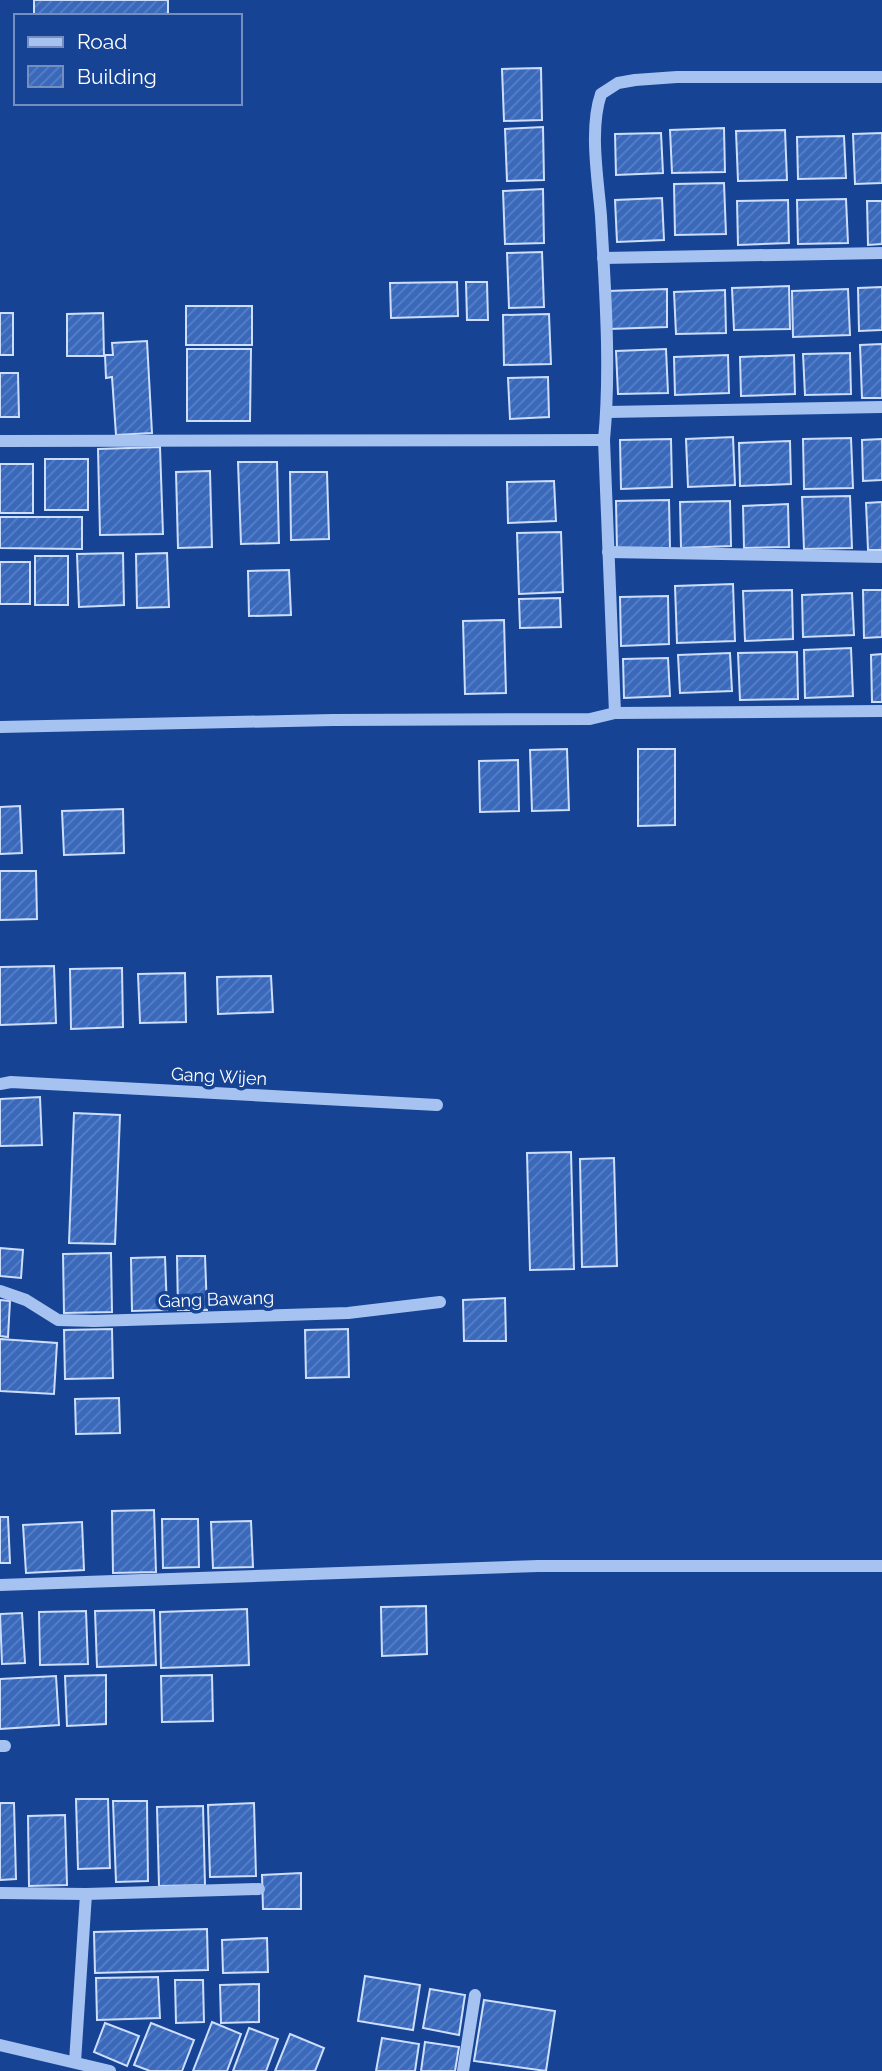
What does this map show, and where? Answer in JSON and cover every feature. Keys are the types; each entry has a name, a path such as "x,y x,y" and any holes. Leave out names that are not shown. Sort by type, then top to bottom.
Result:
{"street":[{"path":"615,713 604,440 607,412 603,258 595,122 601,94 618,83 677,77 882,77"},
{"path":"603,258 882,253"},
{"path":"607,412 882,407"},
{"path":"0,441 604,440"},
{"path":"608,552 882,557"},
{"path":"0,727 333,720 590,719 615,713 882,711"},
{"name":"Gang Wijen","path":"0,1084 11,1082 437,1105"},
{"name":"Gang Bawang","path":"0,1291 26,1300 58,1320 94,1321 348,1312 440,1303"},
{"path":"0,1585 538,1566 882,1566"},
{"path":"0,1893 86,1894 259,1889"},
{"path":"75,2062 86,1894"},
{"path":"463,2071 475,1995"},
{"path":"0,2045 110,2071"}],"building":[{"path":"34,0 168,0 168,14 34,14"},
{"path":"541,68 542,120 504,121 502,69"},
{"path":"543,127 544,180 507,181 505,129"},
{"path":"724,128 725,172 672,173 670,130"},
{"path":"785,130 787,180 738,181 736,131"},
{"path":"661,133 663,173 616,175 615,134"},
{"path":"882,133 882,183 855,184 853,134"},
{"path":"844,136 846,178 798,179 797,137"},
{"path":"724,183 726,234 675,235 674,184"},
{"path":"543,189 544,243 505,244 503,191"},
{"path":"662,198 664,240 617,242 615,200"},
{"path":"846,199 848,243 798,244 797,200"},
{"path":"788,200 789,243 738,245 737,201"},
{"path":"867,201 882,201 882,244 868,245"},
{"path":"542,252 544,307 509,308 507,253"},
{"path":"457,282 458,316 391,318 390,283"},
{"path":"466,282 487,282 488,320 467,320"},
{"path":"789,286 790,329 734,330 732,288"},
{"path":"882,287 882,330 859,331 858,288"},
{"path":"667,289 667,327 609,329 608,291"},
{"path":"848,289 850,335 793,337 792,291"},
{"path":"725,290 726,333 676,334 674,292"},
{"path":"186,306 252,306 252,345 186,345"},
{"path":"0,313 13,313 13,355 0,355"},
{"path":"103,313 104,356 67,356 67,314"},
{"path":"549,314 551,364 504,365 503,315"},
{"path":"147,341 152,433 116,435 112,377 106,378 105,355 113,355 112,343"},
{"path":"882,344 882,398 862,398 860,345"},
{"path":"187,349 251,349 250,421 187,421"},
{"path":"666,349 668,393 618,394 616,351"},
{"path":"850,353 851,394 805,395 803,354"},
{"path":"728,355 729,393 675,395 674,357"},
{"path":"794,355 795,394 741,396 740,357"},
{"path":"0,373 18,373 19,417 0,417"},
{"path":"548,377 549,417 510,419 508,378"},
{"path":"733,437 735,485 688,487 686,439"},
{"path":"851,438 853,488 804,489 803,439"},
{"path":"671,439 672,487 621,489 620,440"},
{"path":"882,439 882,480 863,481 862,440"},
{"path":"790,441 791,484 740,486 739,443"},
{"path":"160,447 163,534 100,535 98,449"},
{"path":"45,459 88,459 88,510 45,510"},
{"path":"238,462 277,462 279,543 241,544"},
{"path":"0,464 33,464 33,513 0,513"},
{"path":"210,471 212,547 178,548 176,472"},
{"path":"290,472 327,472 329,539 291,540"},
{"path":"554,481 556,521 508,523 507,482"},
{"path":"850,496 852,548 804,549 802,497"},
{"path":"669,500 670,549 617,550 616,501"},
{"path":"730,501 731,546 681,548 680,502"},
{"path":"882,502 882,550 868,550 866,503"},
{"path":"788,504 789,547 744,548 743,506"},
{"path":"0,517 82,517 82,549 0,548"},
{"path":"561,532 563,592 519,594 517,533"},
{"path":"123,553 124,605 79,607 77,554"},
{"path":"167,553 169,607 137,608 136,554"},
{"path":"35,556 68,556 68,605 35,605"},
{"path":"0,562 30,562 30,604 0,604"},
{"path":"289,570 291,615 249,616 248,571"},
{"path":"733,584 735,641 677,643 675,586"},
{"path":"792,590 793,639 745,641 743,591"},
{"path":"863,590 882,590 882,637 864,638"},
{"path":"852,593 854,635 803,637 802,595"},
{"path":"668,596 669,644 621,646 620,597"},
{"path":"560,598 561,627 520,628 519,599"},
{"path":"504,620 506,693 465,694 463,621"},
{"path":"851,648 853,696 805,698 804,650"},
{"path":"797,652 798,699 740,700 738,653"},
{"path":"730,653 732,691 680,693 678,655"},
{"path":"882,654 882,702 872,702 871,655"},
{"path":"668,658 670,696 624,698 623,659"},
{"path":"567,749 569,810 532,811 530,750"},
{"path":"638,749 675,749 675,825 638,826"},
{"path":"518,760 519,811 480,812 479,761"},
{"path":"20,806 22,853 0,854 0,807"},
{"path":"123,809 124,853 64,855 62,811"},
{"path":"0,871 36,871 37,919 0,920"},
{"path":"54,966 56,1023 0,1025 0,967"},
{"path":"122,968 123,1027 71,1029 70,969"},
{"path":"185,973 186,1022 140,1023 138,974"},
{"path":"271,976 273,1012 218,1014 217,977"},
{"path":"40,1097 42,1145 0,1146 0,1099"},
{"path":"74,1113 120,1115 115,1244 69,1243"},
{"path":"571,1152 574,1269 530,1270 527,1153"},
{"path":"614,1158 617,1266 582,1267 580,1159"},
{"path":"0,1248 23,1250 21,1278 0,1276"},
{"path":"111,1253 112,1312 64,1313 63,1254"},
{"path":"177,1256 205,1256 207,1310 178,1310"},
{"path":"165,1257 167,1310 132,1311 131,1258"},
{"path":"505,1298 506,1341 464,1341 463,1300"},
{"path":"0,1300 10,1301 8,1337 0,1336"},
{"path":"112,1329 113,1378 65,1379 64,1330"},
{"path":"348,1329 349,1377 306,1378 305,1330"},
{"path":"0,1339 57,1343 54,1394 0,1391"},
{"path":"119,1398 120,1433 76,1434 75,1399"},
{"path":"154,1510 156,1572 113,1573 112,1511"},
{"path":"0,1517 8,1517 10,1563 0,1563"},
{"path":"162,1519 198,1519 199,1567 163,1568"},
{"path":"251,1521 253,1567 213,1568 211,1522"},
{"path":"82,1522 84,1570 26,1573 23,1525"},
{"path":"426,1606 427,1654 382,1656 381,1607"},
{"path":"247,1609 249,1665 161,1668 160,1612"},
{"path":"154,1610 156,1665 97,1667 95,1611"},
{"path":"86,1611 88,1664 40,1665 39,1612"},
{"path":"22,1613 25,1663 2,1664 0,1614"},
{"path":"106,1675 106,1724 67,1726 65,1676"},
{"path":"212,1675 213,1721 162,1722 161,1676"},
{"path":"56,1676 59,1725 0,1729 0,1679"},
{"path":"76,1799 108,1799 110,1868 78,1869"},
{"path":"113,1801 147,1801 148,1881 116,1882"},
{"path":"0,1803 14,1803 16,1879 0,1880"},
{"path":"254,1803 256,1876 210,1877 208,1805"},
{"path":"203,1806 205,1885 159,1886 157,1807"},
{"path":"65,1815 67,1885 29,1886 28,1816"},
{"path":"301,1873 301,1909 263,1909 262,1875"},
{"path":"207,1929 208,1970 95,1973 94,1932"},
{"path":"267,1938 268,1972 223,1973 222,1940"},
{"path":"365,1976 420,1985 413,2030 358,2021"},
{"path":"158,1977 160,2018 97,2020 96,1978"},
{"path":"175,1980 203,1980 204,2022 176,2023"},
{"path":"259,1984 259,2022 221,2023 220,1985"},
{"path":"430,1989 465,1995 459,2035 423,2028"},
{"path":"484,2000 555,2011 546,2071 474,2061"},
{"path":"212,2022 241,2034 227,2071 193,2071"},
{"path":"105,2023 139,2036 127,2066 94,2052"},
{"path":"151,2023 194,2040 182,2071 150,2071 134,2065"},
{"path":"249,2028 278,2039 266,2071 233,2071"},
{"path":"290,2034 324,2048 315,2071 275,2071"},
{"path":"382,2038 419,2044 415,2071 376,2071"},
{"path":"425,2042 459,2047 455,2071 421,2071"}]}
